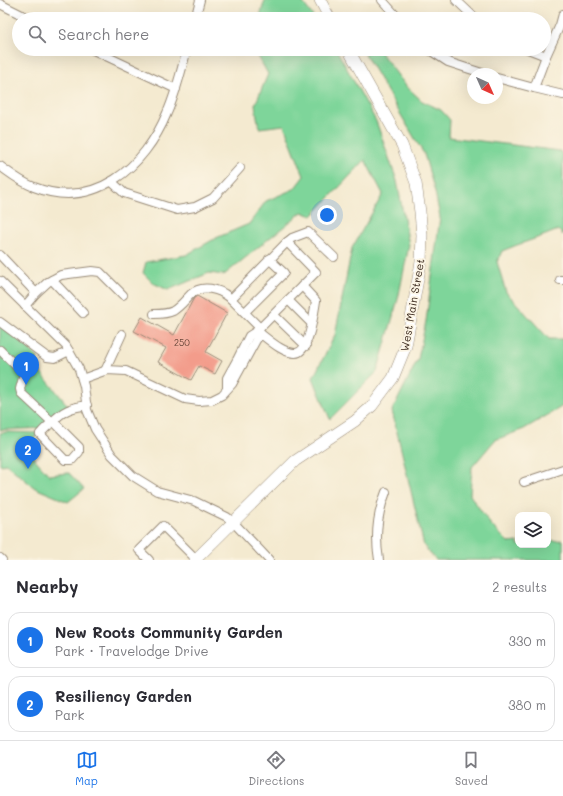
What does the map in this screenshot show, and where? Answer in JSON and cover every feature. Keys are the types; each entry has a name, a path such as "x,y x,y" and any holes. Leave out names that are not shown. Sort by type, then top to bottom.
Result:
{"main road":[{"path":"320,0 326,12"},
{"name":"West Main Street","path":"195,560 295,462 355,421 372,406 393,378 406,346 421,262 422,235 416,183 402,145 352,56"}],"street":[{"path":"197,12 200,0"},
{"path":"382,0 393,12"},
{"path":"456,0 469,12"},
{"path":"0,4 16,12"},
{"path":"551,45 563,14"},
{"path":"106,56 176,89"},
{"path":"0,166 33,187 59,193 86,192 112,182 132,166 148,147 162,126 176,89 185,56"},
{"path":"439,56 448,62 467,68"},
{"path":"534,88 546,56"},
{"path":"503,80 563,95"},
{"path":"112,182 124,193 177,210 195,207 212,198 240,168"},
{"path":"231,299 269,259 292,238 308,232 334,257"},
{"path":"82,379 105,371 126,371 131,372 184,399 192,401 212,400 222,395 227,388 228,378 249,336 260,331 316,272 287,242"},
{"path":"0,255 36,293"},
{"path":"245,312 284,273 269,259"},
{"path":"25,306 36,293 52,280 61,275 92,271 100,272 123,295"},
{"path":"52,280 83,313"},
{"path":"0,281 66,346 79,369 86,405 95,429 112,456 133,476 157,491 194,501 227,517 265,558"},
{"path":"154,314 171,312 184,303 192,293 204,289 217,290 223,292 245,312 260,331 278,347 297,353 306,346 316,301 302,286"},
{"path":"288,300 311,323"},
{"path":"274,315 306,346"},
{"path":"0,322 47,357 55,358 68,351"},
{"path":"105,371 122,334"},
{"path":"0,350 24,374 20,389 21,393 53,421 79,446 79,452 72,460 65,460 40,435 53,421 64,411 70,408 86,405"},
{"path":"524,482 563,469"},
{"path":"379,560 377,521 380,506 386,492"},
{"path":"149,560 139,550 163,526 195,560"}],"green space":[{"path":"265,0 301,0 310,12 261,12"},
{"path":"258,56 340,56 376,121 397,181 409,245 398,299 377,372 330,419 313,378 335,335 352,248 383,194 365,160 312,216 302,212 224,275 209,273 168,290 153,283 143,273 146,262 186,255 216,238 249,224 266,201 294,189 304,176 284,125 259,128 255,105 268,74"},
{"path":"366,56 383,56 406,86 422,101 441,110 450,120 449,137 560,151 563,156 563,235 558,230 509,248 502,251 497,262 506,292 549,339 563,339 563,406 524,429 495,440 472,467 470,495 491,525 509,543 515,542 515,548 551,548 551,541 563,540 563,560 436,560 424,546 392,411 418,359 426,321 440,217 435,192 424,154"},
{"path":"0,319 38,358 34,364 69,407 47,428 0,430"},
{"path":"0,433 39,433 25,448 49,475 69,473 84,489 68,502 35,488 6,464 0,465"}],"building":[{"path":"197,296 227,313 206,352 222,361 215,374 199,366 191,380 158,362 166,348 134,331 142,317 174,335 194,298"}],"place":[{"name":"New Roots Community Garden","path":"26,385"},
{"name":"Resiliency Garden","path":"28,469"}]}
